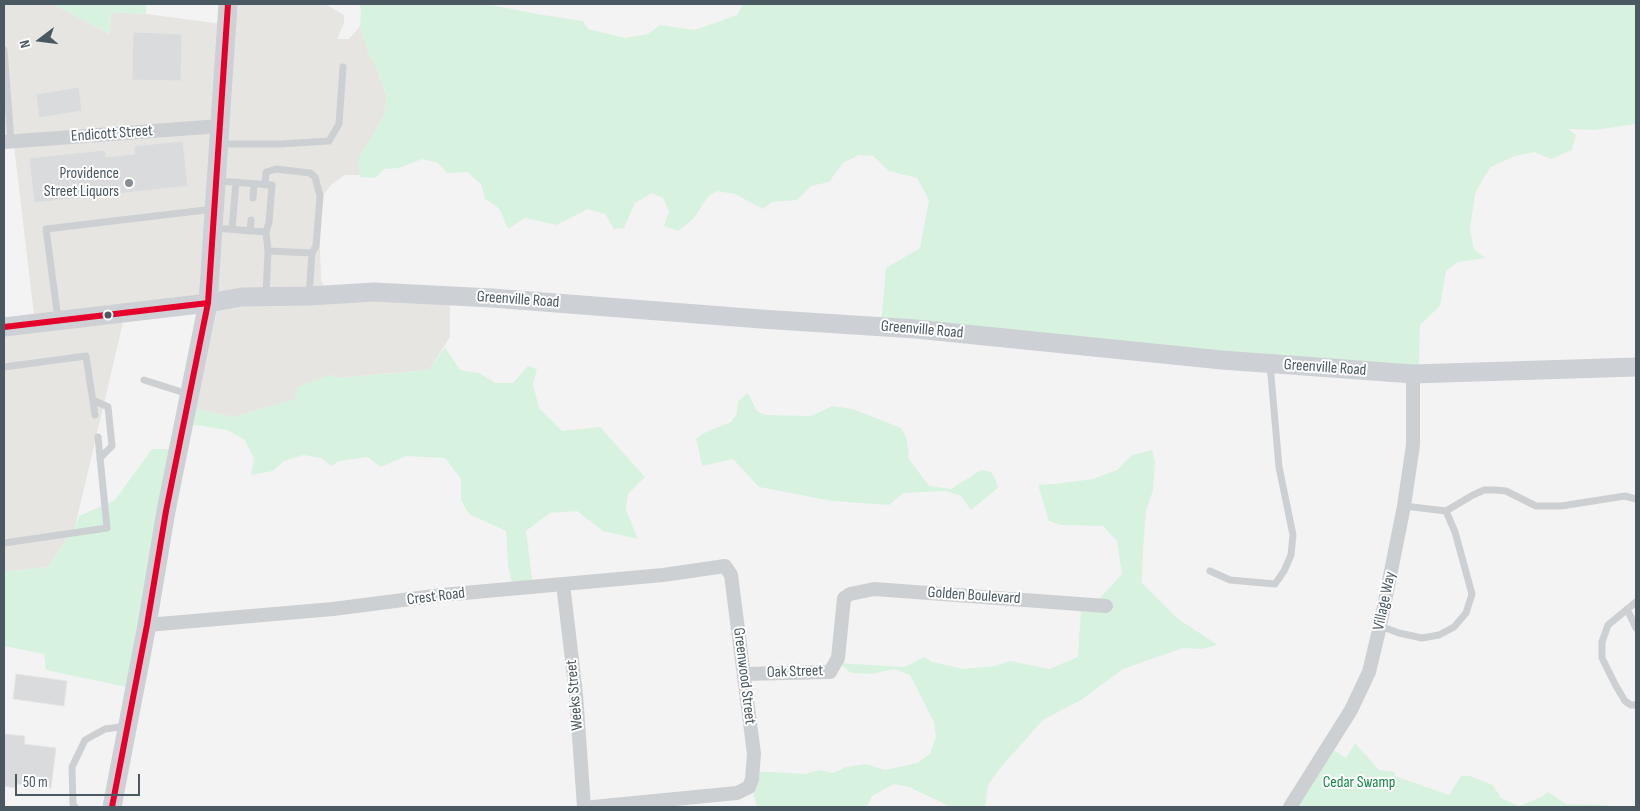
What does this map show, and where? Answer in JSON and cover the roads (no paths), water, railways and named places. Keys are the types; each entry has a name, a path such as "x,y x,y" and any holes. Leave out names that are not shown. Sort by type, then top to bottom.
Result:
{"main road":[{"path":"112,807 147,625 166,511 208,303 220,222 216,181 228,4"},
{"name":"Greenville Road","path":"4,327 208,303 242,297 309,296 374,292 501,298 761,319 916,328 1270,364 1413,374 1636,367"}],"street":[{"name":"Endicott Street","path":"7,142 219,135"},
{"name":"Village Way","path":"1290,807 1351,710 1370,672 1404,506 1414,445 1413,374"},
{"name":"Crest Road","path":"147,625 333,609 442,595 663,575 725,566"},
{"name":"Greenwood Street","path":"592,807 737,793 749,787 752,779 754,754 731,575 725,566"},
{"name":"Weeks Street","path":"563,584 576,694 584,807"},
{"name":"Golden Boulevard","path":"844,598 850,594 874,589 1106,606"},
{"name":"Oak Street","path":"744,674 830,672 838,658 844,598"}],"lane":[{"path":"4,50 7,142"},
{"path":"219,135 280,144 329,141 339,124 343,67"},
{"path":"265,185 266,172 276,169 310,173 315,177 320,196 316,246 312,253 309,296"},
{"path":"216,181 272,185 269,222 266,232 268,251 266,297"},
{"path":"220,222 236,182"},
{"path":"253,198 254,184"},
{"path":"250,231 251,220"},
{"path":"58,320 46,229 220,222 250,231 266,232"},
{"path":"268,251 312,253"},
{"path":"4,368 86,356 95,415"},
{"path":"1210,571 1230,580 1275,584 1284,571 1291,555 1293,535 1279,467 1270,364"},
{"path":"144,380 191,394"},
{"path":"93,400 108,407 112,446 100,458"},
{"path":"4,543 107,528 98,437"},
{"path":"1404,506 1446,511 1473,494 1484,490 1506,491 1536,506 1562,506 1625,496 1636,499"},
{"path":"1380,626 1399,633 1422,638 1439,635 1454,627 1466,613 1472,594 1455,532 1446,511"},
{"path":"1636,602 1608,625 1602,642 1602,658 1608,670 1625,701 1631,705 1636,704"},
{"path":"1627,609 1636,628"},
{"path":"75,807 73,805 72,767 85,740 105,729 128,726"}],"place":[{"name":"Providence Street Liquors","path":"129,183"}],"park label":[{"name":"Cedar Swamp","path":"1359,783"}]}
